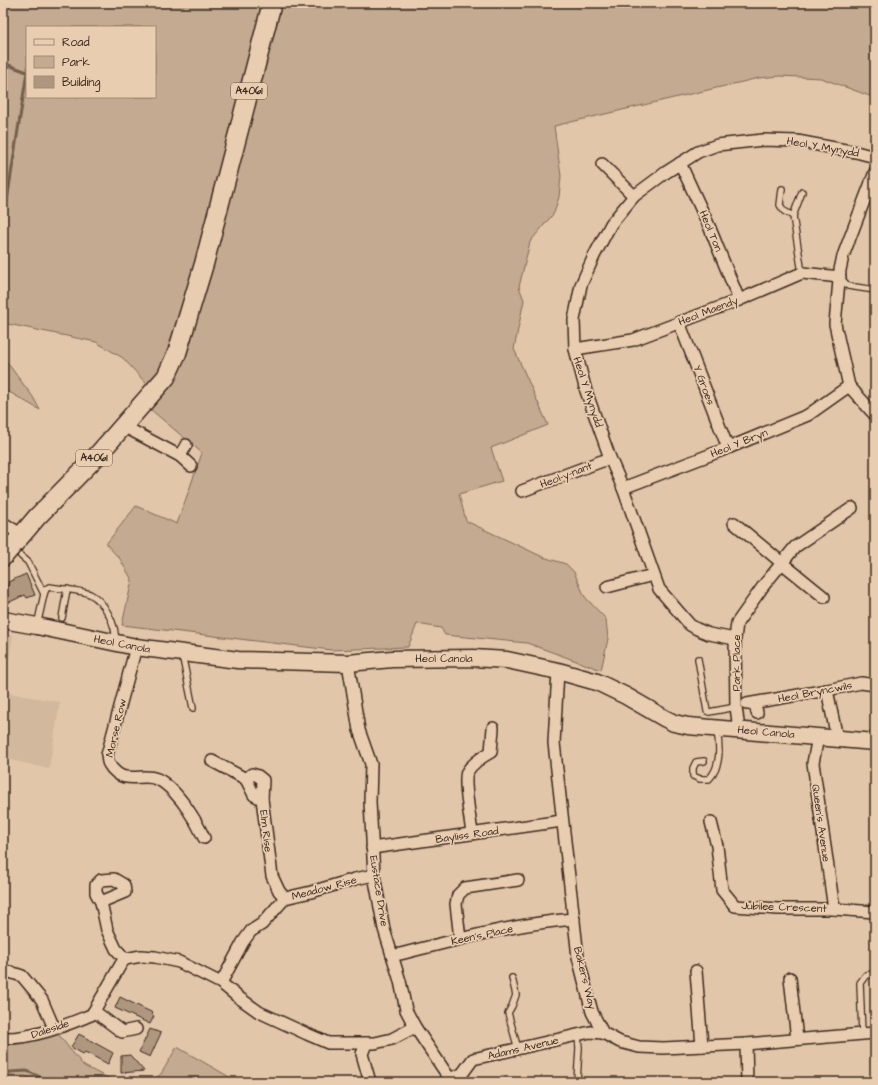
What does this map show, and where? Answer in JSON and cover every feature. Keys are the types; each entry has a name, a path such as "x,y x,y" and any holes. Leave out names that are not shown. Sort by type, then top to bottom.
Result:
{"main road":[{"name":"A4061","path":"3,557 37,518 95,458 166,377 177,352 204,264 272,3"}],"street":[{"name":"Heol Y Mynydd","path":"735,639 697,630 690,625 659,589 586,391 574,349 574,320 581,285 611,224 634,196 665,173 698,152 717,145 763,140 797,141 875,157"},
{"name":"Heol Ton","path":"680,163 709,226 739,300"},
{"path":"602,164 634,196"},
{"path":"875,172 843,256 835,324 849,386 875,415"},
{"name":"Heol Maendy","path":"574,349 633,340 739,300 802,273 840,277"},
{"name":"Y Groes","path":"679,322 728,448"},
{"name":"Heol Y Bryn","path":"623,488 728,448 808,415 849,386"},
{"path":"123,426 180,456 191,466"},
{"path":"180,456 186,445"},
{"name":"Heol-y-nant","path":"522,491 610,458"},
{"name":"Park Place","path":"737,730 738,722 749,707 735,639 737,623 764,585 795,547 850,513"},
{"path":"3,523 22,535"},
{"path":"734,523 824,597"},
{"path":"607,587 653,575"},
{"name":"Heol Canola","path":"3,620 136,648 238,660 348,663 392,659 474,658 506,660 558,671 597,682 612,688 674,723 717,729 875,742"},
{"name":"Morse Row","path":"136,648 107,755 108,764 117,773 124,777 156,778 165,784 179,797 204,838"},
{"name":"Eustace Drive","path":"348,663 359,730 371,764 370,802 374,875 384,929 400,981 406,1010 415,1028 451,1080"},
{"name":"Bakers Way","path":"558,671 554,743 578,957 592,1012 603,1033"},
{"name":"Heol Bryncwils","path":"749,707 861,683 875,685"},
{"path":"828,690 837,738"},
{"path":"472,834 466,783 467,773 472,765 483,756 491,752 493,728"},
{"name":"Queen's Avenue","path":"818,737 813,763 834,909"},
{"name":"Elm Rise","path":"212,761 246,779 252,774 263,780 262,799 272,876 279,891 285,898"},
{"name":"Bayliss Road","path":"372,848 562,821"},
{"name":"Jubilee Crescent","path":"711,822 717,846 722,890 735,906 778,909 834,909 875,912"},
{"name":"Meadow Rise","path":"221,983 243,942 251,931 262,924 285,898 374,875"},
{"path":"460,939 456,904 458,894 465,888 518,880"},
{"path":"101,902 107,930 116,949 125,959"},
{"name":"Keen's Place","path":"392,956 460,939 547,921 574,919"},
{"path":"136,1029 122,1032 94,1011 125,959 141,956 179,962 221,983 259,1012 328,1043 375,1043 392,1039 415,1028"},
{"path":"696,971 702,1046"},
{"path":"3,972 10,972 22,976 42,1000 54,1028"},
{"path":"790,978 797,1039"},
{"name":"Daleside","path":"3,1038 28,1036 90,1015 94,1011"},
{"name":"Adams Avenue","path":"451,1080 462,1074 474,1059 590,1032 603,1033"},
{"path":"603,1033 620,1042 639,1047 746,1044 875,1033"},
{"path":"366,1044 362,1054 370,1082"},
{"path":"746,1044 747,1082"}],"lane":[{"path":"782,189 780,205 784,211 793,216"},
{"path":"802,192 793,216 802,273"},
{"path":"840,277 848,286 875,290"},
{"path":"21,556 28,562 44,594"},
{"path":"37,626 44,594 46,589 49,587 89,593 97,599 110,616 115,629 115,643"},
{"path":"62,618 67,589"},
{"path":"182,654 193,708"},
{"path":"698,659 707,711 749,707"},
{"path":"704,761 696,762 693,768 694,776 700,779 709,779 714,774 718,759 720,744 717,729"},
{"path":"862,1034 860,983 866,975 875,974"},
{"path":"512,978 516,995 508,1013 518,1049"},
{"path":"577,1081 579,1048 578,1035"}],"shaded area":[{"path":"3,634 13,636 3,692"},
{"path":"3,692 60,702 49,769 3,758"}],"green space":[{"path":"3,3 875,3 875,98 821,78 780,76 759,78 554,126 561,176 559,197 554,213 530,242 519,287 524,300 514,349 548,425 491,448 502,481 459,494 466,521 543,557 566,564 574,572 585,597 606,619 608,639 601,670 527,643 445,635 441,628 417,624 408,647 331,650 122,625 132,580 120,559 106,544 136,506 177,524 202,453 143,403 153,391 123,358 96,342 3,323"},
{"path":"3,357 33,397 40,410 11,393 3,391"},
{"path":"54,1028 84,1066 116,1082 33,1082 26,1076 11,1076 3,1078 3,1038"},
{"path":"177,1047 233,1079 235,1082 150,1082 161,1074"}],"building":[{"path":"26,574 35,595 27,598 25,595 3,605 3,587 9,585 8,582"},
{"path":"120,997 153,1013 152,1014 154,1016 150,1024 115,1008"},
{"path":"150,1029 161,1033 150,1057 139,1052"},
{"path":"79,1034 113,1053 108,1064 85,1052 83,1054 71,1047"},
{"path":"130,1055 144,1071 121,1073 121,1056"}],"waterway":[{"path":"3,63 26,72"},
{"path":"3,226 26,78"},
{"path":"3,1078 10,1072 27,1071 51,1082"}]}
